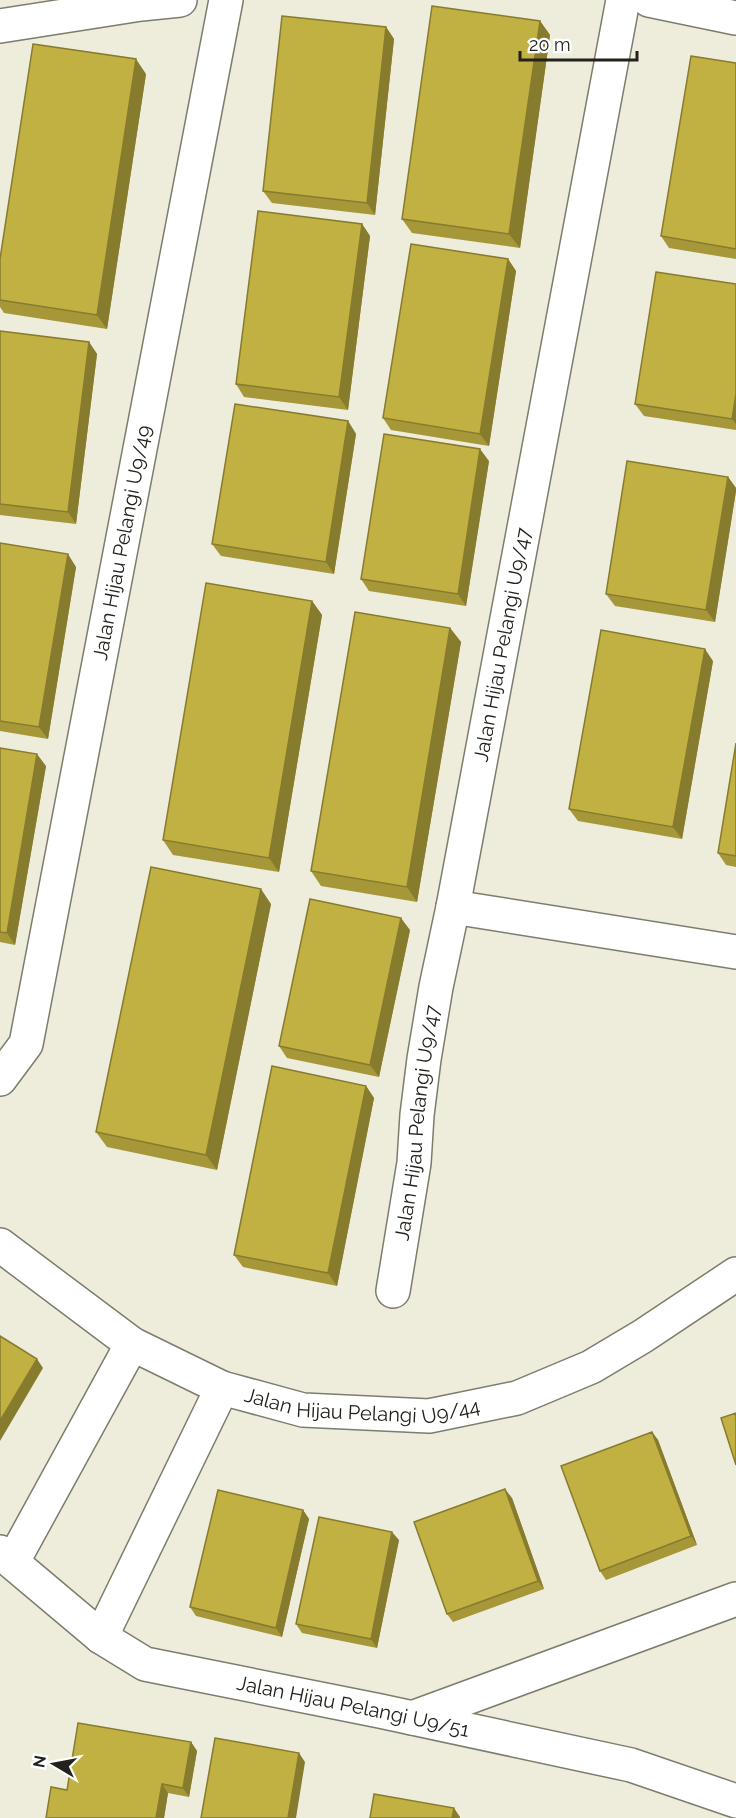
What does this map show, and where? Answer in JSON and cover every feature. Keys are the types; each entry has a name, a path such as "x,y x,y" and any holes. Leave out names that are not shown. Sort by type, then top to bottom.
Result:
{"street":[{"path":"0,26 180,0"},
{"name":"Jalan Hijau Pelangi U9/49","path":"0,1079 26,1044 226,0"},
{"name":"Jalan Hijau Pelangi U9/47","path":"393,1291 414,1162 424,1059 436,987 453,907 623,0"},
{"path":"650,0 736,18"},
{"path":"453,907 736,952"},
{"name":"Jalan Hijau Pelangi U9/44","path":"0,1245 132,1344 222,1388 303,1410 429,1416 518,1398 591,1367 736,1274"},
{"path":"7,1557 132,1344"},
{"path":"101,1637 222,1388"},
{"name":"Jalan Hijau Pelangi U9/51","path":"7,1557 101,1637 145,1664 632,1765 736,1801"},
{"path":"412,1718 736,1599"}],"building":[{"path":"432,6 540,21 509,234 402,219"},
{"path":"282,16 386,27 367,203 263,191"},
{"path":"33,44 136,59 97,315 0,300 0,259"},
{"path":"691,56 736,63 736,249 661,236"},
{"path":"258,211 362,224 339,397 236,384"},
{"path":"411,244 508,259 480,434 383,418"},
{"path":"656,272 736,284 736,394 732,419 635,404"},
{"path":"0,331 89,342 68,512 0,504"},
{"path":"235,404 348,421 326,562 212,544"},
{"path":"384,434 480,449 458,594 361,579"},
{"path":"627,461 728,477 706,610 606,594"},
{"path":"0,543 68,554 39,727 0,721"},
{"path":"206,583 312,601 269,858 163,840"},
{"path":"355,612 450,628 407,887 311,871"},
{"path":"601,630 705,649 673,827 569,809"},
{"path":"736,743 736,856 718,853"},
{"path":"0,748 37,754 7,933 0,932"},
{"path":"151,867 261,889 206,1155 96,1132"},
{"path":"310,899 401,918 370,1065 279,1046"},
{"path":"272,1066 366,1086 328,1273 234,1255"},
{"path":"0,1336 37,1359 0,1421"},
{"path":"736,1413 736,1465 721,1418"},
{"path":"652,1432 691,1536 600,1571 561,1466"},
{"path":"505,1489 538,1581 447,1614 414,1522"},
{"path":"218,1490 303,1510 276,1628 190,1607"},
{"path":"319,1517 392,1532 371,1639 296,1624"},
{"path":"78,1723 191,1742 183,1788 162,1784 156,1818 46,1818 51,1787 67,1790"},
{"path":"215,1738 299,1753 288,1818 201,1818"},
{"path":"374,1794 454,1808 452,1818 370,1818"}]}
